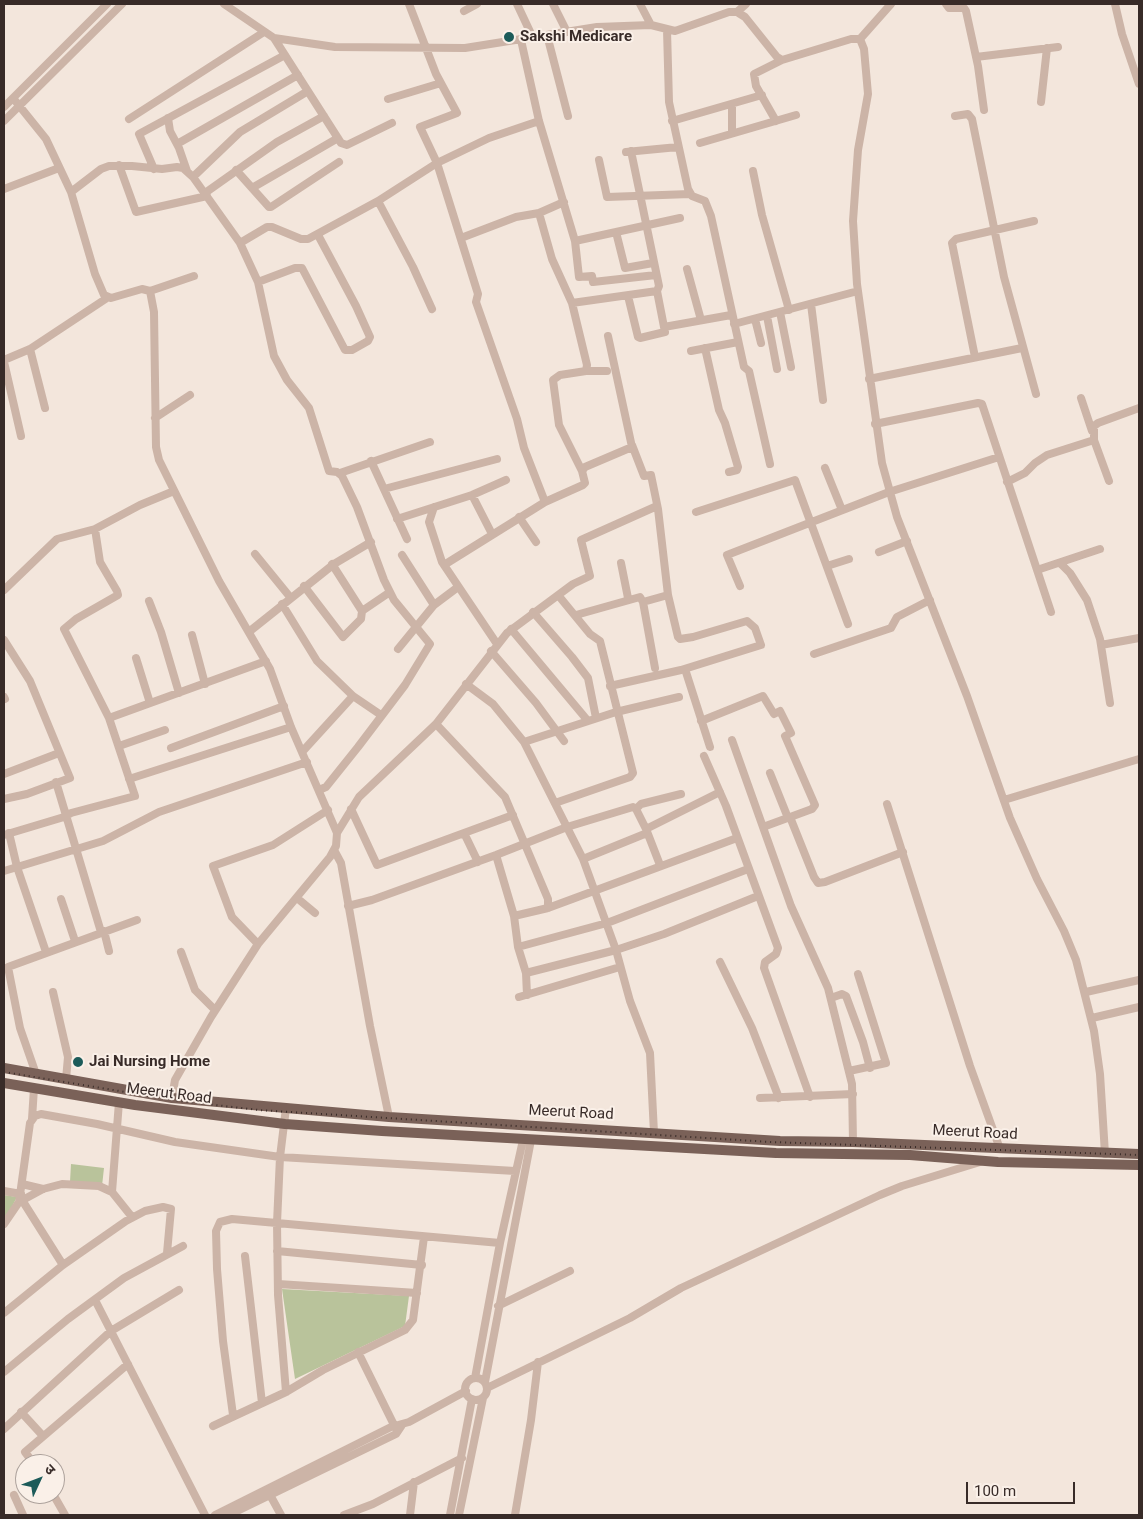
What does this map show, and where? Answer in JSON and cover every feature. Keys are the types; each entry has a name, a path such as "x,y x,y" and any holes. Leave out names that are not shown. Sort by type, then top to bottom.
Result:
{"main road":[{"name":"Meerut Road","path":"4,1068 172,1098 389,1117 780,1141 853,1142 1139,1154"},
{"name":"Meerut Road","path":"4,1083 119,1102 285,1124 527,1140 776,1152 910,1155 986,1161 1139,1164"},
{"path":"527,1140 530,1126"}],"street":[{"path":"106,4 4,108 7,118 122,4"},
{"path":"224,4 274,38 335,47 427,49 465,48 598,27 652,25 667,30 683,29 729,12 738,12 745,17 777,57 782,60"},
{"path":"409,4 441,83 457,113 420,127 437,163 478,294 476,302 514,409 524,448 545,502"},
{"path":"464,11 476,4"},
{"path":"517,4 533,38"},
{"path":"553,4 567,32"},
{"path":"640,4 652,25"},
{"path":"738,12 746,4"},
{"path":"776,121 756,86 754,74 782,60 851,39 860,39 891,4"},
{"path":"946,4 950,9 965,9 976,57 984,110"},
{"path":"1115,4 1122,34 1137,68 1139,84"},
{"path":"82,28 90,36"},
{"path":"667,30 669,102 690,194"},
{"path":"129,119 264,32"},
{"path":"548,35 568,116"},
{"path":"274,38 341,143 347,145 392,123"},
{"path":"860,39 864,49 868,94 858,150 853,221 858,291 869,379 875,424 889,492 1004,800 1036,879 1064,931 1086,992 1092,1018 1100,1074 1105,1154"},
{"path":"521,40 540,122 575,241 579,277 592,276 592,282 656,275"},
{"path":"976,57 1058,47"},
{"path":"1040,102 1047,48"},
{"path":"154,168 139,134 285,55"},
{"path":"178,144 298,75"},
{"path":"388,99 441,83"},
{"path":"190,174 240,132 308,91"},
{"path":"672,121 762,95"},
{"path":"13,98 46,139 60,168 71,192 95,274 107,298"},
{"path":"732,104 732,133"},
{"path":"955,116 968,114 972,119 994,229 1022,348 1036,394"},
{"path":"119,166 136,212 206,195 236,170 277,142 324,116"},
{"path":"700,143 796,116"},
{"path":"168,118 170,131 178,144 190,174 240,243 258,282 274,356 287,380 309,408 329,471 340,474 372,461 430,442"},
{"path":"240,243 267,227 272,227 301,239 318,234 378,200 437,163 498,134 540,122"},
{"path":"252,188 338,138"},
{"path":"628,296 640,338 665,332 657,292 659,289 628,152 678,147"},
{"path":"599,160 607,197 690,194 702,199 707,205 731,315 744,367 750,371 770,464"},
{"path":"236,170 268,207 271,207 339,162"},
{"path":"71,192 101,169 119,166 177,167 190,174"},
{"path":"4,189 60,168"},
{"path":"753,171 762,215 789,310"},
{"path":"378,200 413,267 432,309"},
{"path":"461,238 516,217 539,213 564,202"},
{"path":"539,213 552,258 572,303 587,365 586,371"},
{"path":"575,241 680,218"},
{"path":"975,357 952,243 956,239 1034,221"},
{"path":"616,232 625,268 653,263"},
{"path":"258,282 295,268 302,268 345,350 352,350 368,341 370,337 359,313 318,234"},
{"path":"632,267 633,277"},
{"path":"687,269 701,320"},
{"path":"21,436 4,361 30,349 107,298 142,289 150,291 194,276"},
{"path":"150,291 154,312 155,418 156,447 159,460 220,581 266,662 337,833"},
{"path":"734,324 858,291"},
{"path":"572,303 657,292"},
{"path":"811,304 823,400"},
{"path":"780,312 791,367"},
{"path":"664,327 731,315"},
{"path":"766,316 777,369"},
{"path":"755,319 761,343"},
{"path":"608,336 624,420 644,476 651,476 657,506 668,595 680,639 727,628 746,621 755,628 761,645 685,669 610,686"},
{"path":"691,351 738,342"},
{"path":"773,348 787,346"},
{"path":"705,348 719,410 725,423 738,466 737,470 729,472"},
{"path":"869,379 1022,348"},
{"path":"30,349 44,408"},
{"path":"444,565 545,502 585,483 582,471 559,425 553,380 560,375 586,371 607,371"},
{"path":"155,418 190,395"},
{"path":"1081,398 1109,481"},
{"path":"875,424 980,403 1051,612"},
{"path":"1092,431 1098,422 1139,408"},
{"path":"1007,482 1025,473 1034,463 1047,455 1094,440"},
{"path":"582,471 632,445"},
{"path":"740,586 727,555 889,492 999,457"},
{"path":"384,489 497,459"},
{"path":"372,461 407,539"},
{"path":"825,468 842,510"},
{"path":"319,790 326,787 405,685 430,644 390,592 358,507 340,474"},
{"path":"397,519 472,495 506,480"},
{"path":"696,512 795,480 848,624"},
{"path":"4,590 57,539 95,529 140,505 174,491"},
{"path":"472,495 492,534"},
{"path":"172,1098 175,1080 182,1065 215,1010 258,944 334,850 337,833 365,790 403,757 436,724 510,629 578,581 590,576 581,540 657,506"},
{"path":"434,507 428,522 444,565 497,644"},
{"path":"520,517 536,542"},
{"path":"46,952 6,834 135,796 109,718 64,630 76,619 118,595 100,562 95,529"},
{"path":"878,552 906,541"},
{"path":"250,631 332,564 371,542"},
{"path":"1037,570 1100,549"},
{"path":"256,554 290,597"},
{"path":"402,555 434,605"},
{"path":"827,566 849,559"},
{"path":"621,563 628,598"},
{"path":"1060,563 1070,573 1087,600 1101,645 1110,703"},
{"path":"304,586 342,637 361,619 362,611 332,564"},
{"path":"398,649 434,605 458,588"},
{"path":"362,611 390,592"},
{"path":"554,803 632,775 633,769 616,712 600,640 590,634 558,595"},
{"path":"643,602 668,595"},
{"path":"576,615 628,598 640,597 643,602 655,668"},
{"path":"814,654 891,628 897,617 930,600"},
{"path":"149,601 161,632 179,693"},
{"path":"282,604 317,661 353,696 381,715"},
{"path":"533,612 588,678 596,718"},
{"path":"510,629 588,721"},
{"path":"192,635 206,684"},
{"path":"1101,645 1139,638"},
{"path":"4,640 33,688 70,778 27,794 4,799"},
{"path":"491,651 536,703 564,741"},
{"path":"136,658 150,703"},
{"path":"109,718 266,662"},
{"path":"685,669 710,747"},
{"path":"466,684 493,704 524,742 583,859 616,950 630,1001 650,1053 654,1133"},
{"path":"302,752 353,696"},
{"path":"701,721 763,696 774,714 780,711 791,733 785,736 815,806 812,809 764,827"},
{"path":"524,742 616,712 680,697"},
{"path":"171,748 284,706"},
{"path":"436,724 501,790 548,899 548,908"},
{"path":"129,779 292,727"},
{"path":"118,746 165,730"},
{"path":"732,740 792,906 830,998 853,1094 853,1142"},
{"path":"4,774 59,753"},
{"path":"704,756 720,792 778,948 776,954 764,962 764,968 810,1097"},
{"path":"1004,800 1139,759"},
{"path":"4,871 103,841 159,812 307,762"},
{"path":"770,774 818,883 826,882 903,852"},
{"path":"56,782 109,951"},
{"path":"583,859 646,831 720,792"},
{"path":"636,809 641,804 681,794"},
{"path":"887,804 970,1066 1000,1149"},
{"path":"348,906 372,900 496,856 567,827 633,807 636,809"},
{"path":"351,809 377,865 464,835 513,815"},
{"path":"636,809 660,865"},
{"path":"258,944 232,917 212,866 273,846 328,810"},
{"path":"464,835 478,862"},
{"path":"514,916 548,908 737,838"},
{"path":"334,850 341,864 389,1117"},
{"path":"496,856 514,916 518,947 526,973 523,996 620,967"},
{"path":"518,947 607,923 748,869"},
{"path":"526,973 616,950 664,934 758,896"},
{"path":"297,898 315,913"},
{"path":"61,899 75,942"},
{"path":"36,1074 20,1028 6,968 137,920"},
{"path":"181,952 194,990 215,1010"},
{"path":"720,962 752,1028 778,1098"},
{"path":"849,1071 884,1066 886,1061 858,974"},
{"path":"1086,992 1139,980"},
{"path":"53,992 68,1061 66,1079"},
{"path":"830,998 842,994 846,996 863,1042 870,1068"},
{"path":"1092,1018 1139,1007"},
{"path":"4,1224 21,1199 32,1119 34,1088"},
{"path":"760,1098 853,1094"},
{"path":"112,1192 119,1102"},
{"path":"286,1108 280,1157 277,1223 278,1284 286,1392"},
{"path":"32,1119 41,1114 175,1142 280,1157 515,1171"},
{"path":"450,1515 472,1399 466,1391 467,1384 475,1378 515,1171 527,1140"},
{"path":"459,1515 486,1385 498,1306 527,1163 527,1140"},
{"path":"518,1161 527,1163"},
{"path":"486,1385 630,1318 681,1288 880,1195 902,1186 986,1161"},
{"path":"22,1184 43,1189"},
{"path":"21,1199 43,1189 62,1184 99,1186 112,1192 132,1217"},
{"path":"4,1192 21,1199 63,1265"},
{"path":"4,1313 63,1265 132,1217 158,1207 170,1208 172,1212 167,1253"},
{"path":"233,1415 223,1341 217,1269 217,1226 225,1219 500,1242"},
{"path":"213,1426 233,1415 286,1392 358,1352 398,1335 410,1325 422,1265 424,1237"},
{"path":"4,1372 124,1278 183,1246"},
{"path":"277,1251 422,1265"},
{"path":"245,1256 262,1402"},
{"path":"498,1306 570,1271"},
{"path":"278,1284 417,1293"},
{"path":"4,1429 111,1331 179,1290"},
{"path":"94,1300 205,1515"},
{"path":"358,1352 398,1428"},
{"path":"515,1515 531,1420 538,1362"},
{"path":"26,1454 25,1452 43,1436 128,1364"},
{"path":"475,1378 486,1385"},
{"path":"229,1515 466,1391"},
{"path":"472,1399 483,1398"},
{"path":"21,1412 43,1436"},
{"path":"348,1515 462,1458"},
{"path":"410,1515 414,1482"},
{"path":"215,1515 270,1493"},
{"path":"270,1493 281,1515"},
{"path":"14,1495 23,1515"},
{"path":"59,1504 65,1515"}],"green space":[{"path":"71,1164 104,1168 102,1186 70,1182"},
{"path":"4,1195 17,1197 4,1222"},
{"path":"282,1289 409,1296 405,1326 295,1379"}],"railway":[{"path":"4,1072 180,1101 259,1110 771,1142 1139,1155"}],"place":[{"name":"Sakshi Medicare","path":"509,37"},
{"name":"Jai Nursing Home","path":"78,1062"}]}
